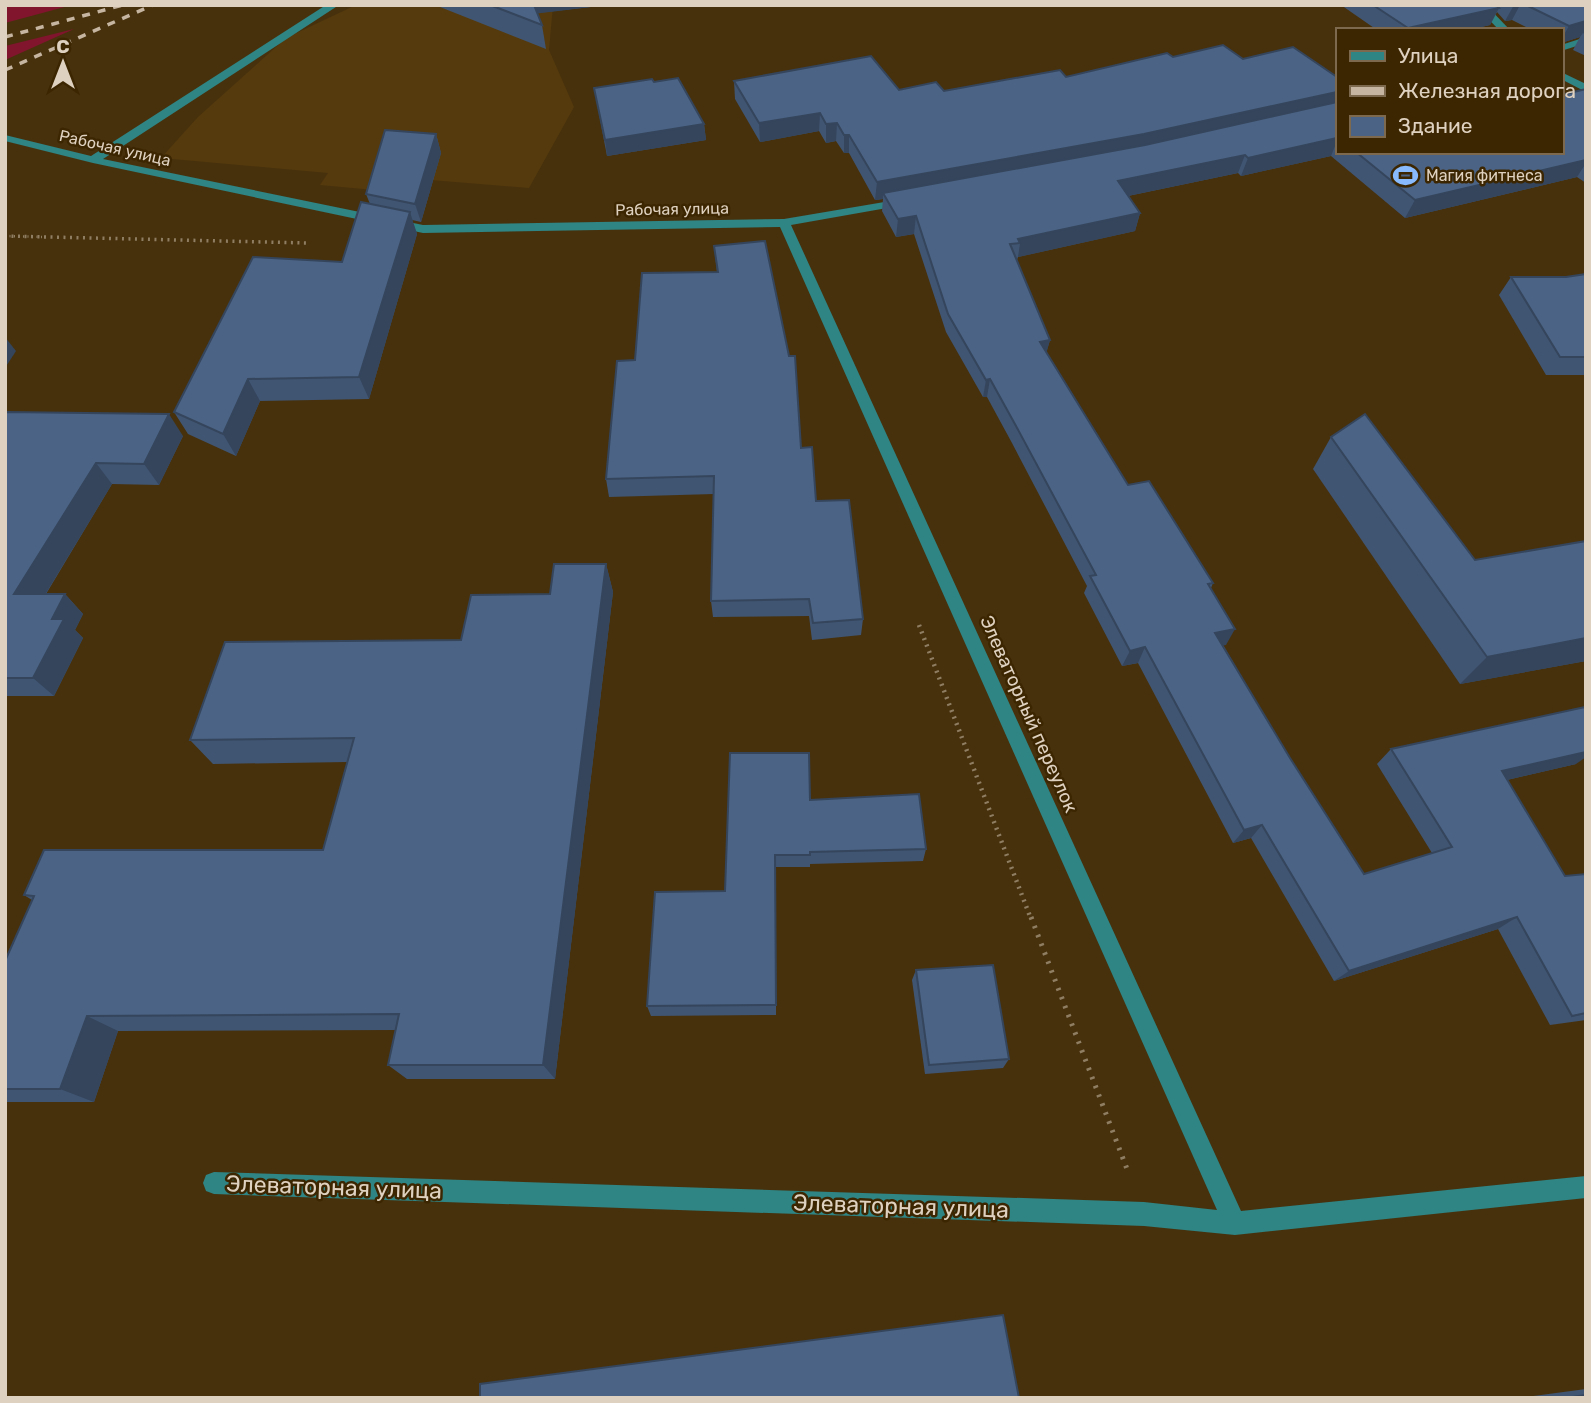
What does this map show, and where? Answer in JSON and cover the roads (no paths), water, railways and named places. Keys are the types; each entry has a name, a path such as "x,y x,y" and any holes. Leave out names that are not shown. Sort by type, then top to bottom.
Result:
{"street":[{"path":"93,160 317,13 334,5"},
{"path":"1480,5 1503,28"},
{"path":"1563,47 1586,40"},
{"path":"1563,76 1586,89"},
{"name":"Рабочая улица","path":"5,138 93,160 423,229 784,223 921,198"},
{"name":"Элеваторный переулок","path":"784,223 1235,1223"},
{"name":"Элеваторная улица","path":"214,1183 1144,1214 1235,1223 1586,1187"}],"railway":[{"path":"5,37 123,5"},
{"path":"5,70 153,5"}],"place":[{"name":"Магия фитнеса","path":"1406,175"}]}
